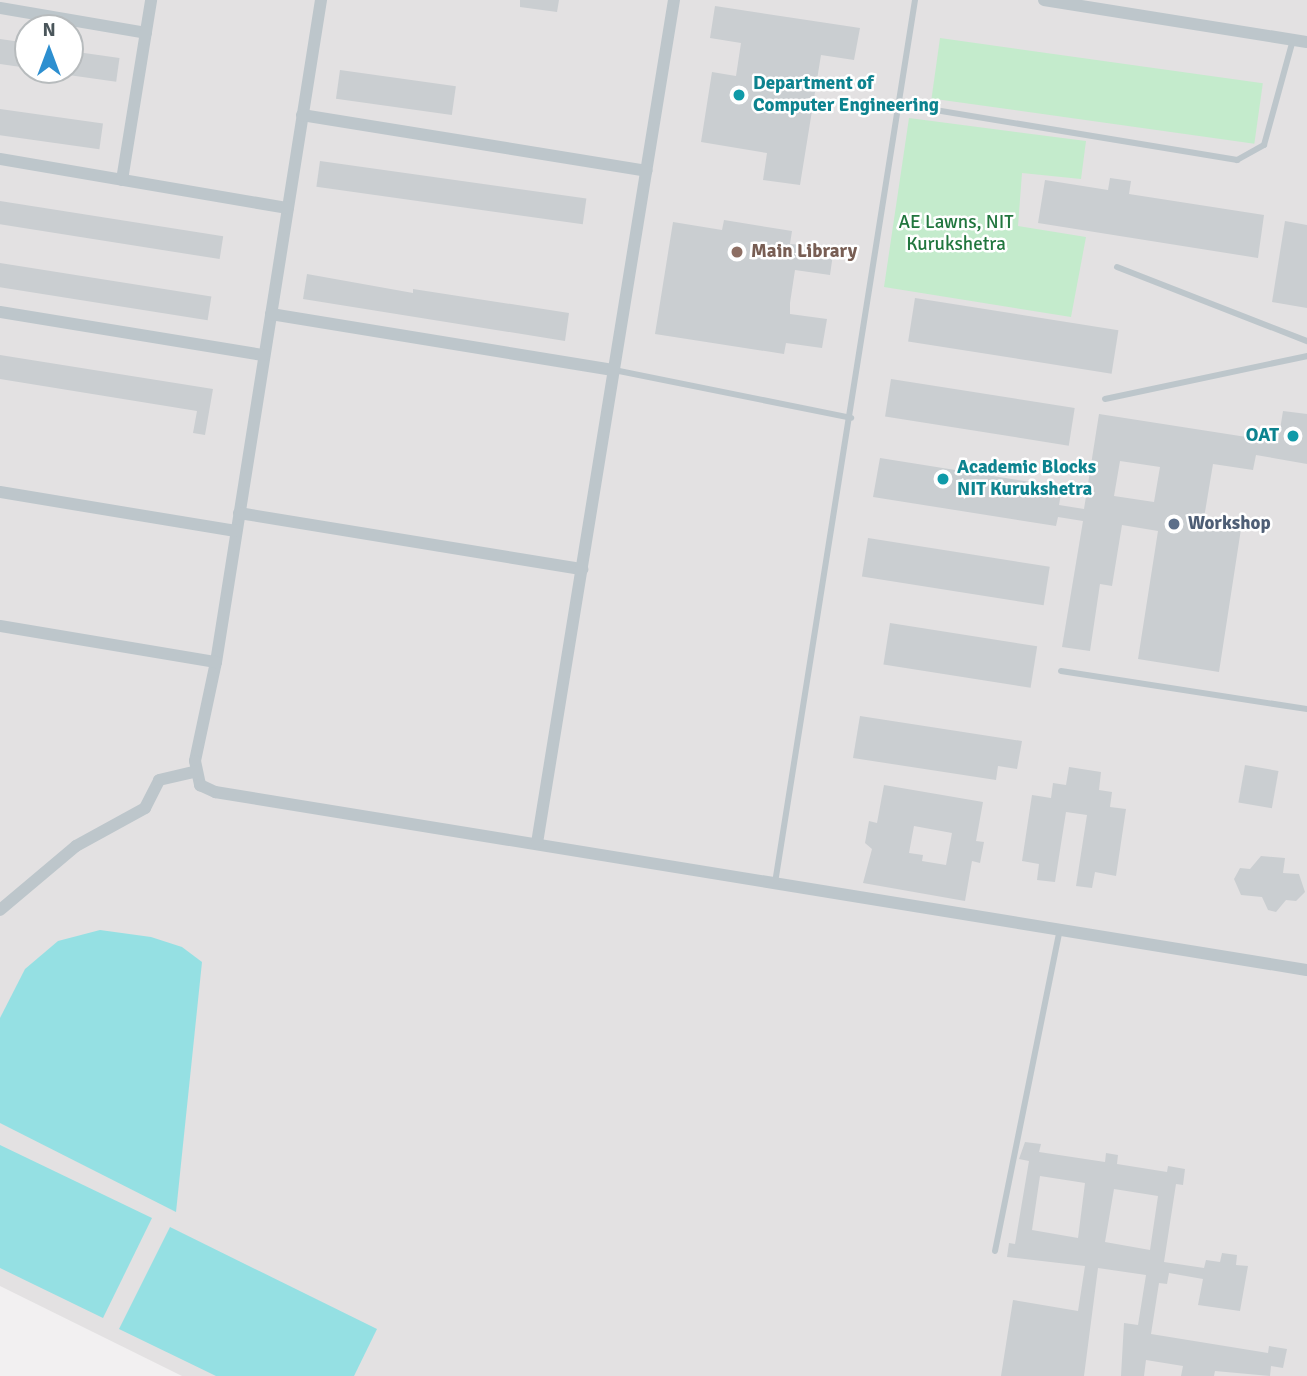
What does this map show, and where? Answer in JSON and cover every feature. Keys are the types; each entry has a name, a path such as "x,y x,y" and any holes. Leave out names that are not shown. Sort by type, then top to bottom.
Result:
{"street":[{"path":"122,180 151,0"},
{"path":"321,0 216,662 195,772 200,785 215,792 537,843 1059,933 1307,970"},
{"path":"537,843 674,0"},
{"path":"1044,0 1307,42"},
{"path":"0,9 146,33"},
{"path":"302,115 646,172"},
{"path":"0,159 288,208"},
{"path":"0,312 264,355"},
{"path":"271,314 614,370"},
{"path":"0,492 236,531"},
{"path":"239,513 582,569"},
{"path":"0,626 216,662"},
{"path":"0,910 76,846 139,812 149,801 154,785 164,777 195,772"}],"lane":[{"path":"775,883 851,418 915,0"},
{"path":"899,104 1237,160 1264,145 1293,40"},
{"path":"1117,267 1307,341"},
{"path":"1105,399 1307,356"},
{"path":"614,370 851,418"},
{"path":"1061,671 1307,709"},
{"path":"995,1251 1059,933"}],"shaded area":[{"path":"0,0 1307,0 1307,1376 182,1376 0,1286"}],"green space":[{"path":"940,38 1263,83 1254,144 932,98"},
{"name":"AE Lawns, NIT Kurukshetra","path":"909,118 1086,141 1081,179 1022,173 1018,226 1086,237 1071,317 884,287"}],"water":[{"path":"100,930 151,937 182,947 202,962 176,1212 0,1123 0,1018 25,969 58,941"},
{"path":"0,1145 152,1218 103,1318 0,1268"},
{"path":"170,1227 377,1329 354,1376 216,1376 119,1329"}],"building":[{"path":"520,0 559,0 557,12 520,7"},
{"name":"Department of Computer Engineering","path":"715,6 860,28 854,60 821,55 800,185 763,180 767,153 701,142 712,72 736,76 741,43 710,38"},
{"path":"0,39 14,41 14,66 0,64"},
{"path":"84,53 120,58 116,82 84,77"},
{"path":"340,70 456,86 452,115 336,99"},
{"path":"0,109 103,123 99,149 0,135"},
{"path":"320,161 586,198 583,224 316,187"},
{"path":"1110,178 1131,181 1129,194 1264,215 1258,258 1038,223 1045,180 1108,190"},
{"path":"0,201 223,236 220,259 0,224"},
{"path":"724,220 792,231 790,244 834,247 830,275 795,270 790,303 790,314 827,319 822,348 786,343 784,354 655,334 673,222 722,230"},
{"path":"1285,221 1307,225 1307,308 1272,302"},
{"path":"0,263 211,296 208,320 0,287"},
{"path":"307,274 413,293 413,289 569,313 565,341 303,299"},
{"path":"915,298 1118,330 1112,374 908,341"},
{"path":"0,355 213,389 205,435 193,433 197,411 0,379"},
{"path":"891,379 1075,408 1069,446 885,417"},
{"path":"1283,411 1307,414 1307,464 1256,455 1253,470 1213,464 1203,524 1241,529 1219,672 1138,659 1158,531 1122,525 1112,586 1100,584 1090,651 1062,647 1083,521 1058,517 1056,526 873,497 880,458 1062,487 1059,505 1084,509 1099,414 1278,442","holes":["1120,461 1160,467 1154,502 1114,496"]},
{"path":"868,538 1050,567 1044,605 862,577"},
{"path":"890,623 1037,646 1031,688 883,664"},
{"path":"860,716 1022,741 1017,769 998,766 996,780 853,758"},
{"path":"1245,765 1278,771 1272,808 1238,802"},
{"path":"1069,767 1101,772 1099,790 1112,792 1110,807 1126,809 1116,876 1095,872 1092,888 1076,886 1087,815 1066,812 1055,882 1037,880 1039,864 1022,861 1032,795 1051,798 1053,783 1066,785"},
{"path":"884,785 983,802 976,841 984,842 980,863 972,861 965,901 863,883 872,849 865,843 869,821 877,823","holes":["914,826 952,833 946,865 922,861 923,855 909,853"]},
{"path":"1261,856 1285,858 1283,873 1299,874 1305,892 1296,901 1286,900 1276,912 1268,910 1262,897 1241,895 1234,879 1240,868 1250,869"},
{"path":"1025,1142 1041,1144 1039,1152 1105,1162 1106,1153 1118,1155 1117,1164 1167,1172 1168,1166 1185,1169 1183,1185 1176,1184 1164,1262 1204,1268 1206,1260 1220,1262 1222,1253 1237,1255 1236,1265 1248,1266 1240,1311 1198,1305 1203,1279 1169,1273 1167,1284 1159,1283 1151,1334 1268,1353 1269,1346 1287,1349 1283,1368 1271,1366 1270,1376 1215,1371 1214,1376 1181,1376 1183,1366 1146,1360 1144,1376 1121,1376 1124,1323 1138,1325 1146,1275 1098,1268 1084,1376 1001,1376 1013,1300 1078,1311 1085,1266 1007,1257 1009,1243 1015,1244 1029,1161 1019,1159","holes":["1040,1176 1085,1183 1078,1238 1032,1230","1114,1189 1158,1196 1150,1250 1105,1242"]}],"place":[{"name":"Department of Computer Engineering","path":"739,95"},
{"name":"Main Library","path":"737,252"},
{"name":"OAT","path":"1293,436"},
{"name":"Academic Blocks NIT Kurukshetra","path":"943,479"},
{"name":"Workshop","path":"1174,524"}]}
